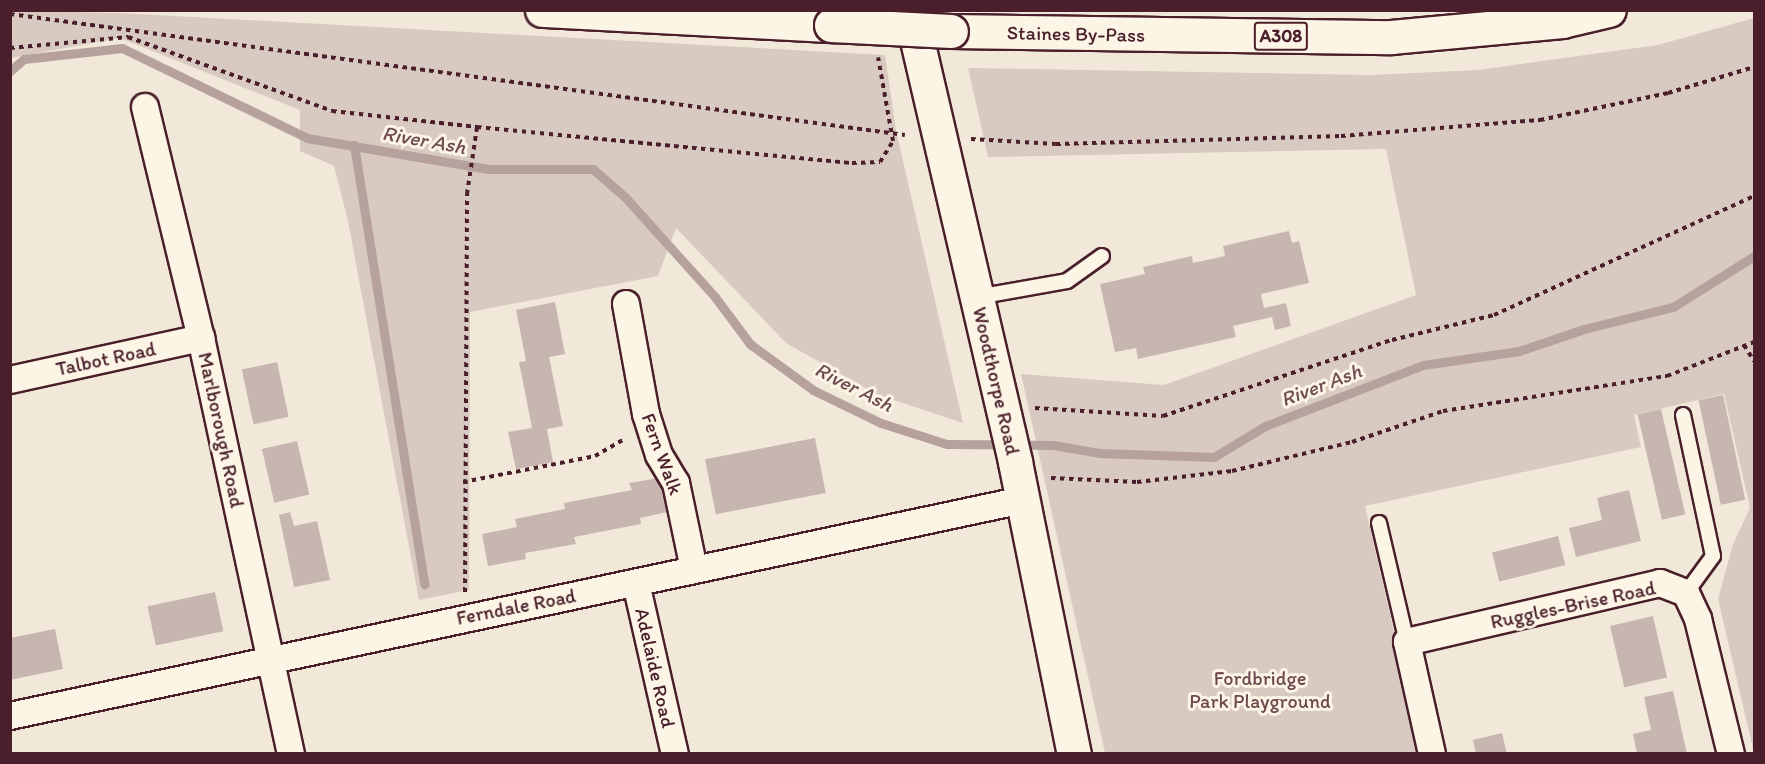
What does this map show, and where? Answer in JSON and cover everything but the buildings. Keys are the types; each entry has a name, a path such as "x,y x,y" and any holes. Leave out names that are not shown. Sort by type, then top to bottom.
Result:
{"main road":[{"name":"Staines By-Pass","path":"542,10 951,31 1391,37 1562,21 1609,10"},
{"name":"Woodthorpe Road","path":"910,10 923,142 977,297 1013,457 1074,753"}],"street":[{"name":"Marlborough Road","path":"145,107 201,338 291,753"},
{"name":"Fern Walk","path":"626,304 653,433 659,455 676,483 694,569"},
{"name":"Talbot Road","path":"10,380 201,338"},
{"name":"Ferndale Road","path":"10,716 694,569 1013,457"},
{"name":"Adelaide Road","path":"636,583 675,753"},
{"name":"Ruggles-Brise Road","path":"1407,642 1660,583 1686,593"},
{"path":"1686,593 1698,619 1731,753"},
{"path":"1407,642 1432,753"}],"lane":[{"path":"977,297 1067,281 1102,256"},
{"path":"1683,415 1713,555 1686,593"},
{"path":"1379,523 1407,642"}],"path":[{"path":"10,14 905,135 923,142 1056,144 1317,137 1540,120 1668,93 1755,67"},
{"path":"10,48 128,37 332,111 852,163 880,162 893,141 878,54"},
{"path":"465,617 463,482 467,194 477,127"},
{"path":"905,135 923,142"},
{"path":"1013,457 1163,416 1392,340 1494,315 1755,196"},
{"path":"1013,457 1052,477 1137,482 1232,471 1352,442 1443,411 1667,376 1755,342"},
{"path":"1744,345 1755,361"},
{"path":"463,482 595,456 624,439 653,433"}],"green space":[{"path":"11,11 120,13 885,55 896,130 963,423 876,394 786,343 676,228 658,276 470,312 469,590 419,600 348,221 334,166 300,151 300,110 120,38 11,58"},
{"name":"Fordbridge Park Playground","path":"1754,18 1754,753 1718,599 1733,544 1750,508 1724,394 1634,415 1641,447 1365,506 1422,753 1105,753 1021,374 1164,385 1416,295 1386,149 988,157 968,68 1371,75 1478,70 1658,45"}],"waterway":[{"name":"River Ash","path":"10,71 24,59 122,48 307,138 488,169 593,169 625,197 715,297 750,344 813,390 881,423 947,444 1053,445 1100,453 1214,457 1265,426 1423,365 1519,351 1584,329 1673,307 1754,256"},
{"path":"354,145 424,584"}]}
